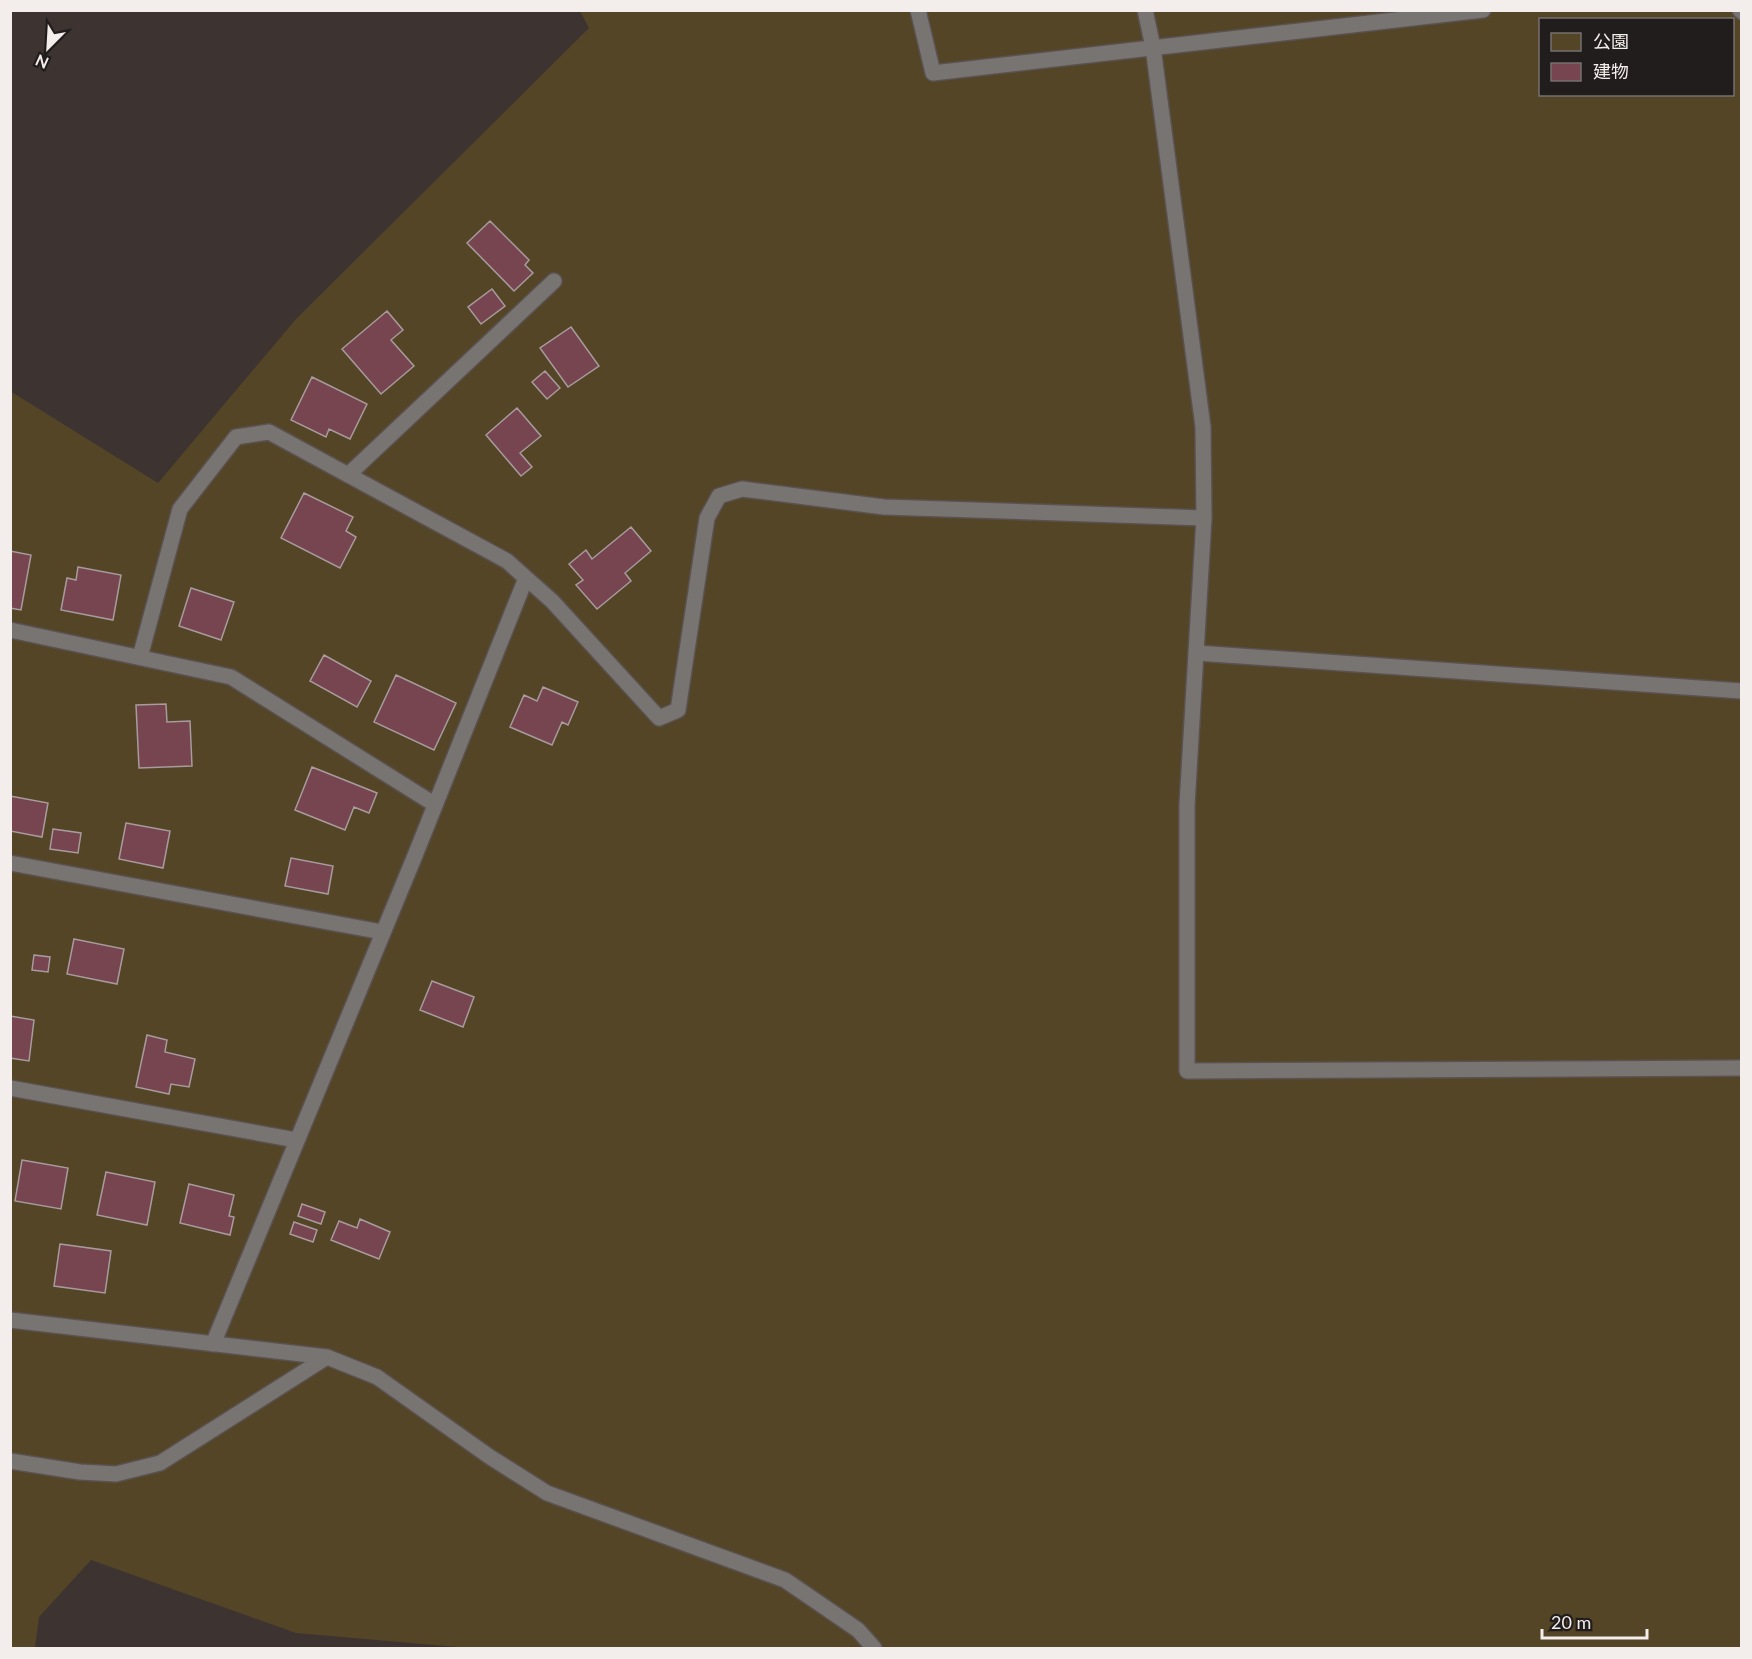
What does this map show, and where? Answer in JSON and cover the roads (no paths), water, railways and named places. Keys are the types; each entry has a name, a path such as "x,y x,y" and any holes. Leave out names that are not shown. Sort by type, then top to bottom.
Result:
{"lane":[{"path":"918,10 933,72 1483,10"},
{"path":"1145,10 1153,47 1203,428 1204,518 1187,805 1187,1071 1742,1068"},
{"path":"348,475 554,281"},
{"path":"140,657 180,509 236,437 269,432 507,561 552,601 659,718 678,710 707,518 719,496 742,489 884,507 1204,518"},
{"path":"213,1344 414,858 526,579"},
{"path":"10,630 231,677 434,804"},
{"path":"1197,653 1742,691"},
{"path":"10,862 382,932"},
{"path":"10,1088 296,1140"},
{"path":"10,1320 327,1357 377,1377 490,1457 547,1493 785,1580 858,1630 874,1648"},
{"path":"10,1461 80,1472 117,1474 160,1463 327,1357"}]}
